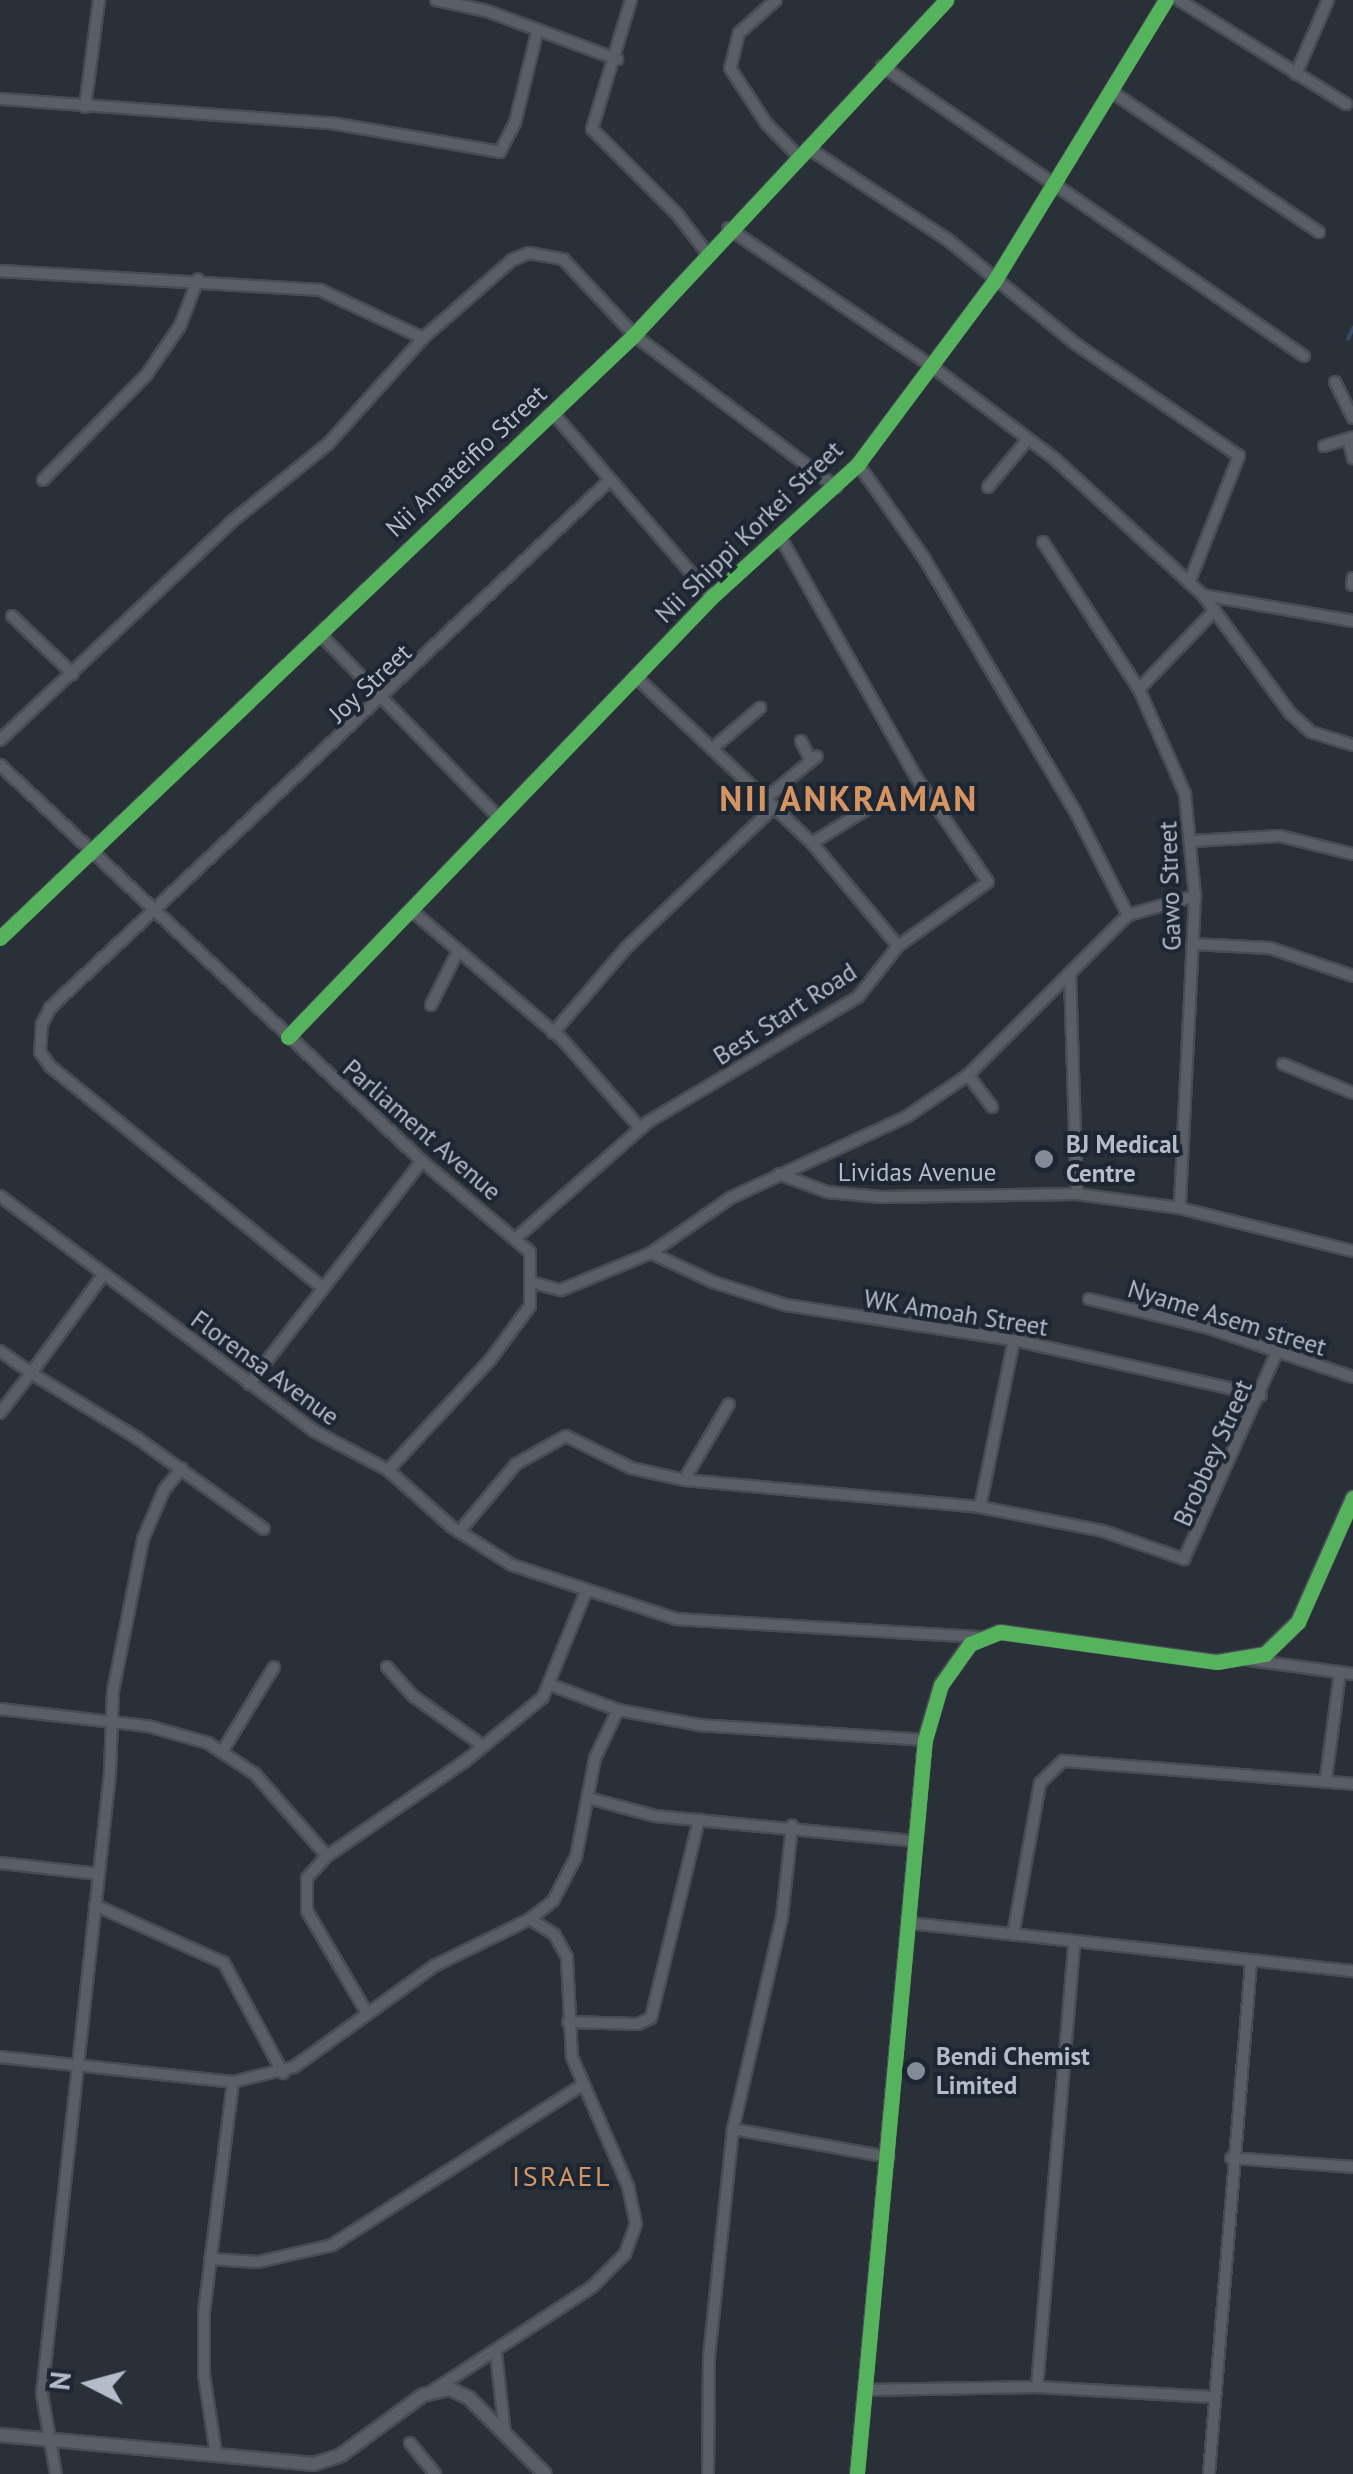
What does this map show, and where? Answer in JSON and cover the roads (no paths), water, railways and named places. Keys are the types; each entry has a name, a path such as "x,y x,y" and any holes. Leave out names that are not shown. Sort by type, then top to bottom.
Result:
{"street":[{"path":"85,107 99,0"},
{"path":"436,0 489,5 537,32 617,59"},
{"path":"631,0 617,59 594,121 594,136 678,214 707,254"},
{"path":"776,0 738,33 730,68 766,123 799,157"},
{"name":"Nii Amateifio Street","path":"0,938 634,335 728,228 946,0"},
{"name":"Nii Shippi Korkei Street","path":"288,1037 712,597 782,540 858,464 995,280 1166,0"},
{"path":"1179,0 1346,104"},
{"path":"1296,74 1328,0"},
{"path":"0,99 337,124 500,152 507,148 537,32"},
{"path":"882,66 1304,356"},
{"path":"1112,92 1318,232"},
{"path":"808,148 948,240 1120,376 1239,456 1189,583"},
{"path":"728,228 930,365 1028,438 1202,595 1290,713 1311,732 1353,744"},
{"path":"0,740 230,522 328,444 423,338 512,260 529,254 563,259 634,335 836,487"},
{"path":"0,271 198,279 320,290 423,338"},
{"path":"43,480 147,374 180,326 198,279"},
{"path":"1335,382 1353,418"},
{"path":"554,413 712,597"},
{"path":"988,487 1028,438"},
{"path":"1324,446 1351,438 1353,458"},
{"path":"858,464 924,558 1075,811 1128,915"},
{"name":"Joy Street","path":"323,1288 40,1052 38,1038 50,1008 156,915 610,480"},
{"name":"Best Start Road","path":"516,1238 640,1128 858,997 898,946 984,891 986,870 916,777 782,540"},
{"name":"Gawo Street","path":"1043,542 1139,689 1185,794 1193,842 1195,896 1180,1208"},
{"path":"1202,595 1353,621"},
{"path":"1139,689 1215,610"},
{"path":"12,616 73,674"},
{"path":"320,634 500,819"},
{"path":"636,678 812,843 898,946"},
{"path":"713,748 760,708"},
{"path":"554,1034 627,947 814,759 801,741"},
{"name":"Parliament Avenue","path":"0,765 422,1161 516,1238 530,1252 534,1283"},
{"path":"812,843 867,808"},
{"path":"1193,842 1280,836 1353,854"},
{"path":"388,1470 490,1360 530,1306 534,1283 561,1290 651,1253 778,1174 869,1139 968,1075 1128,915 1195,896"},
{"path":"411,910 456,955 554,1034 640,1128"},
{"path":"1193,944 1270,948 1353,976"},
{"path":"431,1005 456,955"},
{"path":"1070,974 1078,1194"},
{"path":"1284,1064 1353,1094"},
{"path":"968,1075 992,1107"},
{"path":"248,1384 422,1161"},
{"name":"Lividas Avenue","path":"778,1174 826,1192 881,1197 1078,1194 1180,1208 1353,1251"},
{"name":"Florensa Avenue","path":"0,1196 248,1384 314,1431 388,1470 460,1532 512,1565 584,1594 714,1624 981,1637"},
{"name":"WK Amoah Street","path":"651,1253 713,1282 786,1305 1014,1340 1261,1395"},
{"path":"0,1413 104,1274"},
{"name":"Nyame Asem street","path":"1090,1299 1277,1352 1353,1378"},
{"path":"460,1532 516,1464 556,1436 631,1468 684,1480 980,1507 1014,1340"},
{"path":"0,1351 182,1468 264,1529"},
{"name":"Brobbey Street","path":"980,1507 1103,1532 1184,1559 1192,1550 1277,1352"},
{"path":"684,1480 729,1404"},
{"path":"56,2474 42,2394 121,1636 143,1539 164,1490 182,1468"},
{"path":"1248,1660 1290,1636 1353,1498"},
{"path":"367,2013 304,1903 306,1878 327,1856 483,1746 551,1684 584,1594"},
{"path":"858,2474 925,1740 933,1702 950,1667 981,1637 1000,1632 1217,1662 1248,1660 1353,1674"},
{"path":"223,1750 274,1667"},
{"path":"388,1667 413,1696 483,1746"},
{"path":"1326,1778 1340,1672"},
{"path":"551,1684 618,1710 738,1730 925,1740"},
{"path":"0,1708 176,1732 223,1750 255,1774 327,1856"},
{"path":"0,2056 233,2082 283,2072 456,1951 530,1918 564,1884 592,1799 595,1758 618,1710"},
{"path":"1014,1934 1040,1783 1063,1762 1326,1778 1353,1784"},
{"path":"592,1799 698,1820 792,1826 916,1842"},
{"path":"568,2022 638,2024 651,2018 698,1820"},
{"path":"708,2474 709,2358 733,2129 782,1917 792,1826"},
{"path":"0,1863 98,1874"},
{"path":"95,1905 224,1962 283,2072"},
{"path":"0,2434 216,2454 300,2466 328,2461 592,2287 633,2238 635,2206 581,2086 568,2022 567,1958 554,1934 530,1918"},
{"path":"909,1923 1353,1972"},
{"path":"1037,2387 1074,1942"},
{"path":"1209,2474 1212,2397 1251,1963"},
{"path":"216,2454 204,2375 210,2260 233,2082"},
{"path":"210,2260 258,2262 332,2245 581,2086"},
{"path":"733,2129 888,2158"},
{"path":"1232,2158 1353,2167"},
{"path":"496,2353 505,2435"},
{"path":"866,2390 1037,2387 1212,2397"},
{"path":"433,2391 458,2392 545,2474"},
{"path":"410,2443 435,2474"}],"waterway":[{"path":"1348,339 1353,328"}],"place":[{"name":"BJ Medical Centre","path":"1044,1159"},
{"name":"Bendi Chemist Limited","path":"916,2071"}],"district":[{"name":"NII ANKRAMAN","path":"849,798"},
{"name":"ISRAEL","path":"562,2176"}]}
